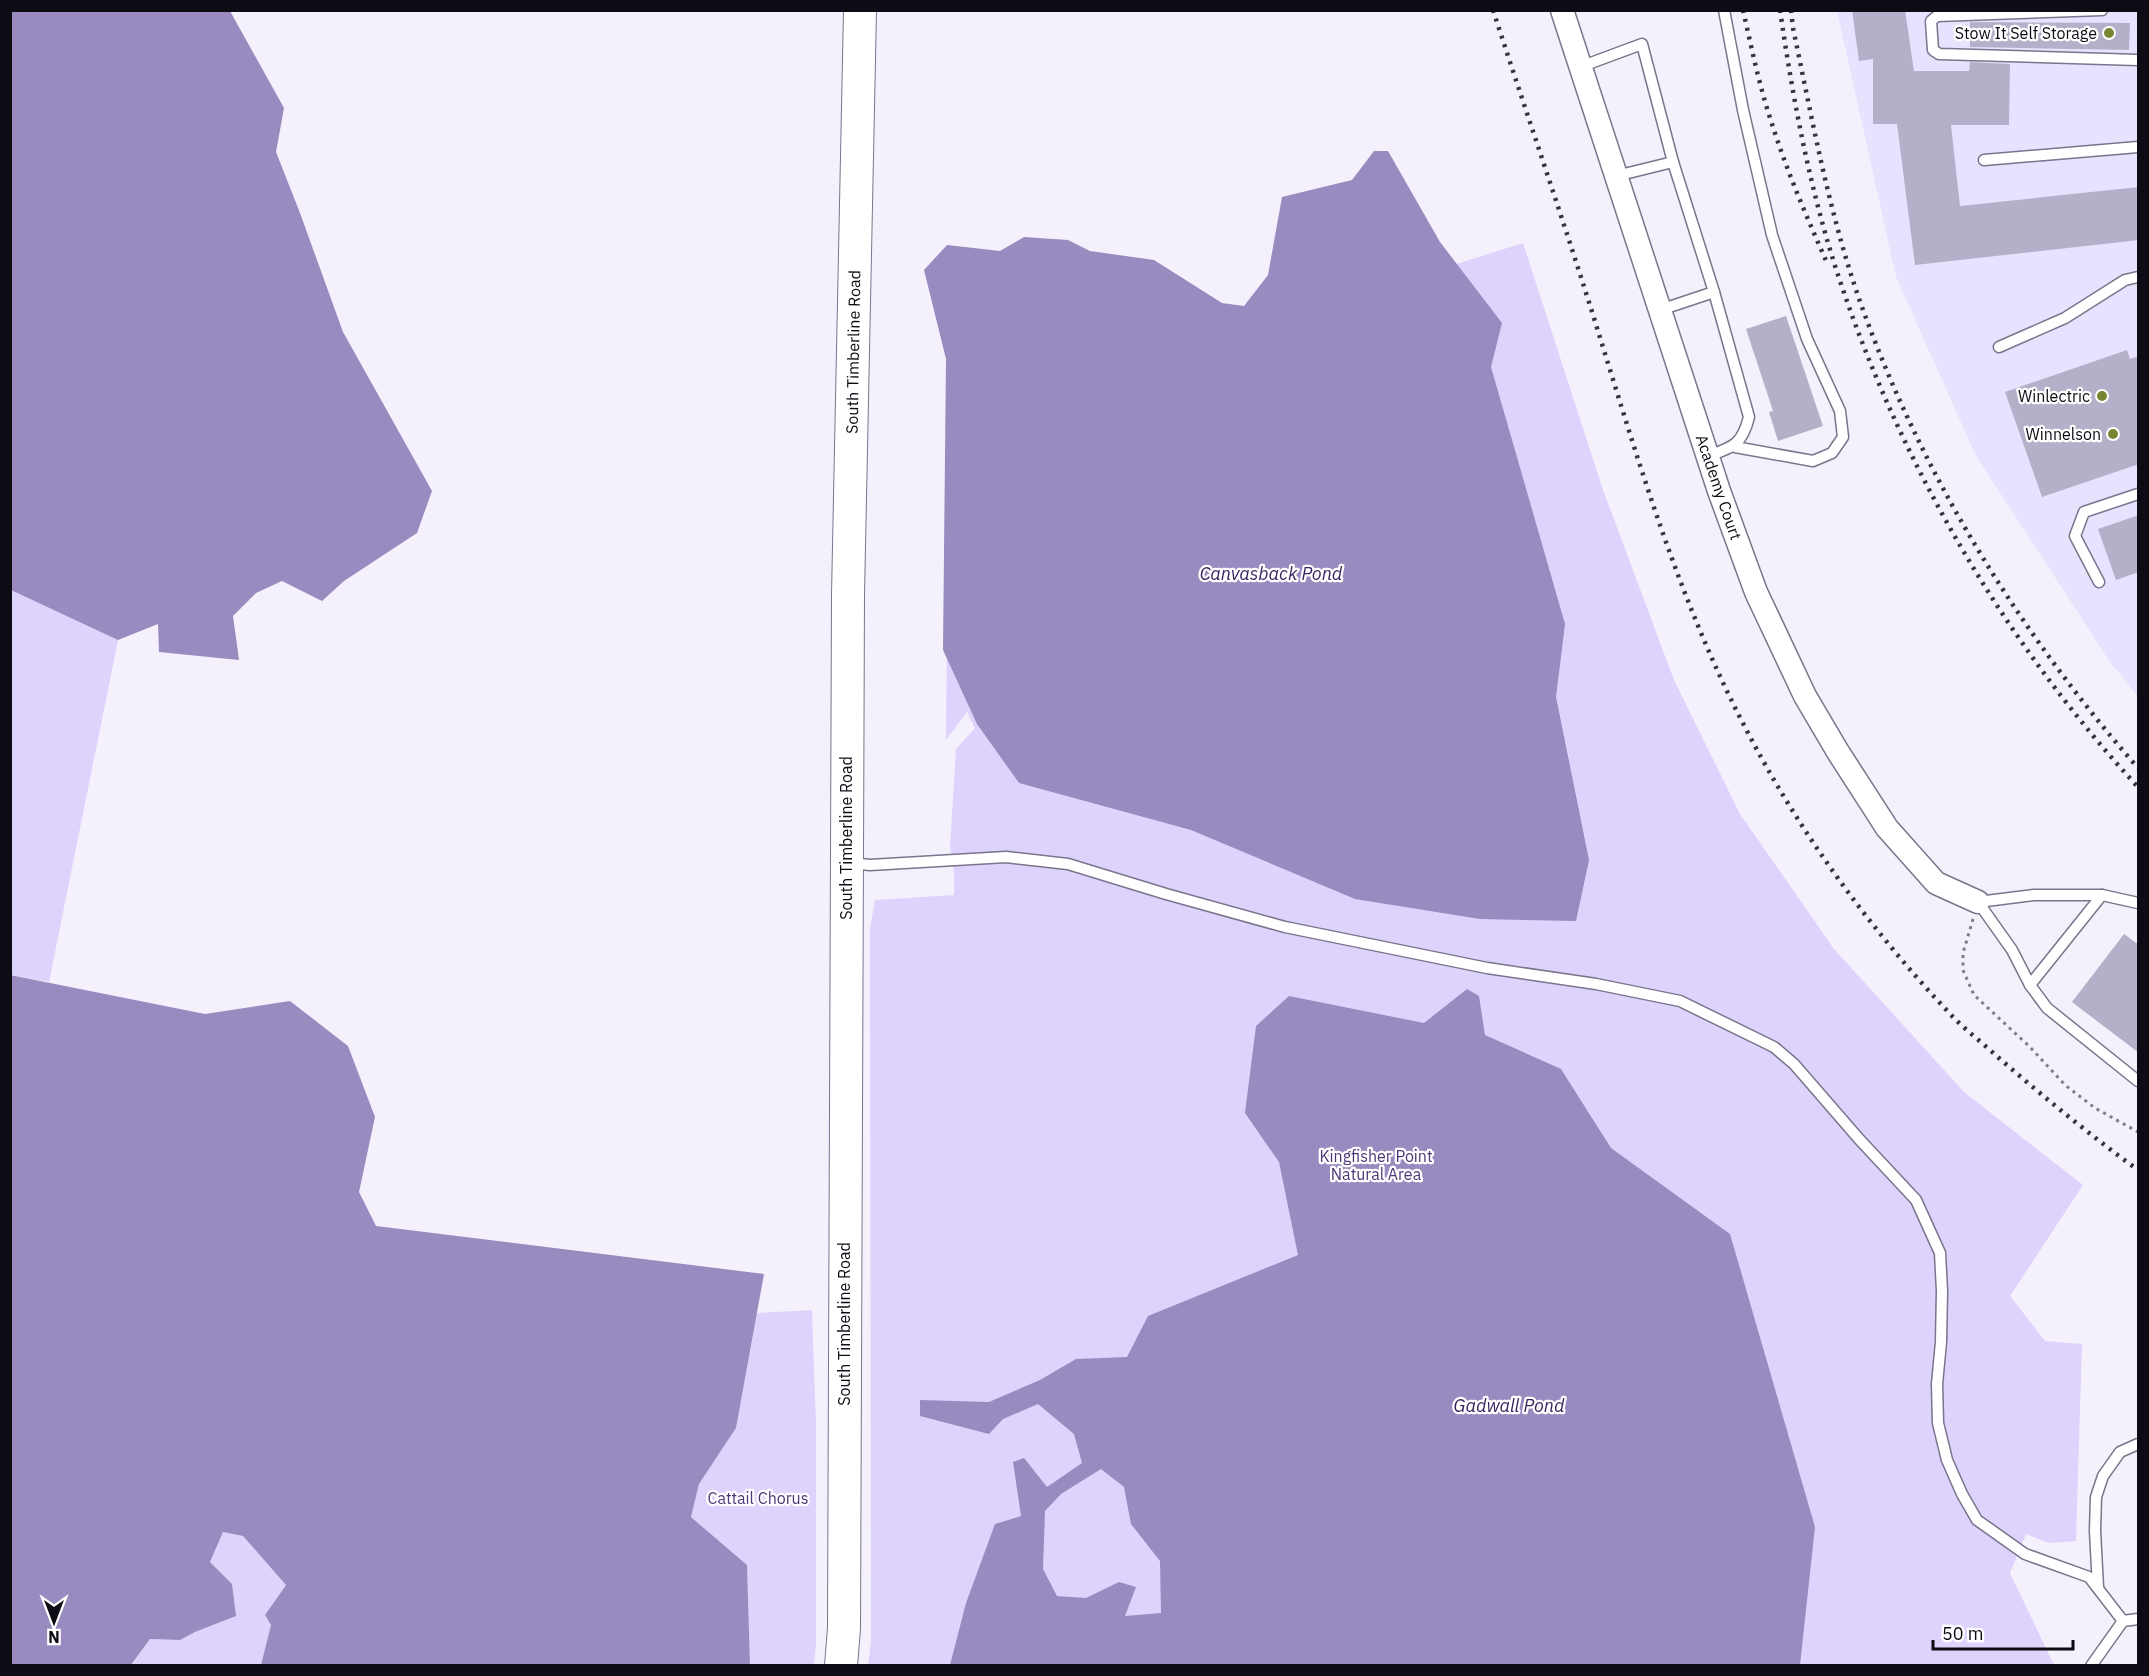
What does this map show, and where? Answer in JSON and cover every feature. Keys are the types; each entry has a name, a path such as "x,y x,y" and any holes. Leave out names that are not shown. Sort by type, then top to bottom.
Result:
{"main road":[{"name":"South Timberline Road","path":"841,1665 844,1628 848,595 860,10"}],"street":[{"name":"Academy Court","path":"1562,10 1708,456 1756,591 1805,696 1887,828 1935,883 1978,902"}],"lane":[{"path":"1708,456 1735,447 1813,462 1832,453 1843,437 1840,411 1807,339 1772,235 1743,110 1724,10"},
{"path":"2102,10 1937,16 1931,21 1933,50 1939,54 2139,60"},
{"path":"1580,67 1642,44 1673,162 1714,292 1749,417 1746,430 1735,447"},
{"path":"1984,160 2139,147"},
{"path":"1616,176 1673,162"},
{"path":"1999,347 2065,318 2125,280 2139,277"},
{"path":"1660,310 1714,292"},
{"path":"2099,582 2075,536 2084,512 2139,494"},
{"path":"846,863 870,865 1006,857 1068,864 1285,927 1487,968 1596,984 1680,1001 1774,1047 1794,1064 1916,1200 1940,1253 1942,1291 1937,1384 1938,1424 1947,1460 1977,1520 2025,1554 2089,1577 2123,1621"},
{"path":"2139,903 2102,895 2034,895 1978,902 2012,950 2030,985 2047,1008 2139,1080"},
{"path":"2030,985 2102,895"},
{"path":"2098,1588 2096,1497 2103,1476 2120,1452 2139,1444"},
{"path":"2091,1665 2123,1621 2139,1618"}],"path":[{"path":"1978,902 1963,953 1963,970 1974,995 2030,1047 2065,1085 2095,1108 2139,1132"}],"shaded area":[{"path":"1837,11 2138,11 2138,697 2110,662 1976,456 1896,277"}],"green space":[{"name":"Kingfisher Point Natural Area","path":"1523,243 1603,490 1674,680 1740,814 1834,949 1964,1092 2083,1185 2010,1296 2045,1341 2082,1344 2076,1541 2049,1543 2026,1534 2010,1573 2054,1665 868,1666 871,1640 870,928 875,900 954,895 954,873 950,847 956,749 975,728 967,712 946,740 950,293 1237,333"},
{"path":"10,588 118,640 49,982 11,975"},
{"name":"Cattail Chorus","path":"812,1310 816,1425 816,1645 814,1665 750,1665 747,1565 691,1517 699,1484 736,1428 757,1313"},
{"path":"223,1532 243,1536 286,1585 265,1615 271,1625 261,1665 131,1666 150,1639 180,1640 235,1616 232,1584 210,1562"}],"water":[{"path":"10,11 230,11 284,108 276,152 343,332 432,491 417,533 344,581 322,601 282,581 256,593 233,616 239,660 159,652 158,624 118,640 11,590"},
{"name":"Canvasback Pond","path":"1374,151 1388,151 1440,242 1502,323 1491,367 1565,624 1556,697 1589,860 1576,921 1480,919 1355,899 1191,830 1019,783 977,724 943,650 946,359 924,270 947,245 1000,251 1024,237 1068,240 1090,251 1154,260 1222,303 1244,306 1268,275 1282,197 1352,180"},
{"path":"10,975 205,1014 290,1001 348,1046 375,1117 359,1192 376,1226 764,1274 736,1428 699,1484 691,1517 747,1565 750,1665 261,1665 271,1625 265,1615 286,1585 243,1536 223,1532 210,1562 232,1584 236,1616 180,1640 150,1639 131,1665 11,1665"},
{"name":"Gadwall Pond","path":"1467,989 1479,996 1485,1035 1561,1069 1611,1148 1730,1234 1815,1527 1800,1665 950,1665 966,1603 995,1524 1021,1516 1013,1462 1024,1458 1047,1487 1082,1463 1074,1434 1038,1404 1003,1419 989,1434 920,1416 920,1400 989,1402 1040,1380 1076,1359 1127,1357 1148,1316 1298,1255 1279,1162 1245,1113 1256,1026 1289,996 1424,1023","holes":["1101,1469 1124,1487 1131,1524 1160,1561 1161,1613 1125,1616 1136,1587 1119,1582 1086,1598 1057,1596 1043,1569 1045,1511 1061,1494"]}],"building":[{"path":"1852,10 1905,10 1914,71 1969,71 1970,62 2010,64 2009,125 1951,125 1960,206 2139,187 2139,240 1915,265 1897,124 1873,124 1873,59 1859,61"},
{"path":"1970,22 2130,23 2129,50 1970,47"},
{"path":"1786,316 1823,426 1778,441 1769,412 1773,411 1746,329"},
{"path":"2127,350 2130,359 2139,356 2139,464 2042,497 2005,392"},
{"path":"2139,515 2139,572 2116,580 2098,529"},
{"path":"2124,934 2139,945 2139,1053 2072,1002"}],"railway":[{"path":"1493,10 1661,527 1700,631 1722,681 1768,770 1840,882 1924,986 1954,1018 2000,1059 2138,1170"},
{"path":"1743,10 1768,113 1799,197 1828,265"},
{"path":"1780,10 1797,111 1828,243 1863,345 1892,414 1961,547 2001,611 2043,672 2089,731 2138,787"},
{"path":"1791,10 1825,179 1844,253 1893,386 1951,503 2019,614 2056,667 2138,768"}],"place":[{"name":"Stow It Self Storage","path":"2109,33"},
{"name":"Winlectric","path":"2102,396"},
{"name":"Winnelson","path":"2113,434"}]}
